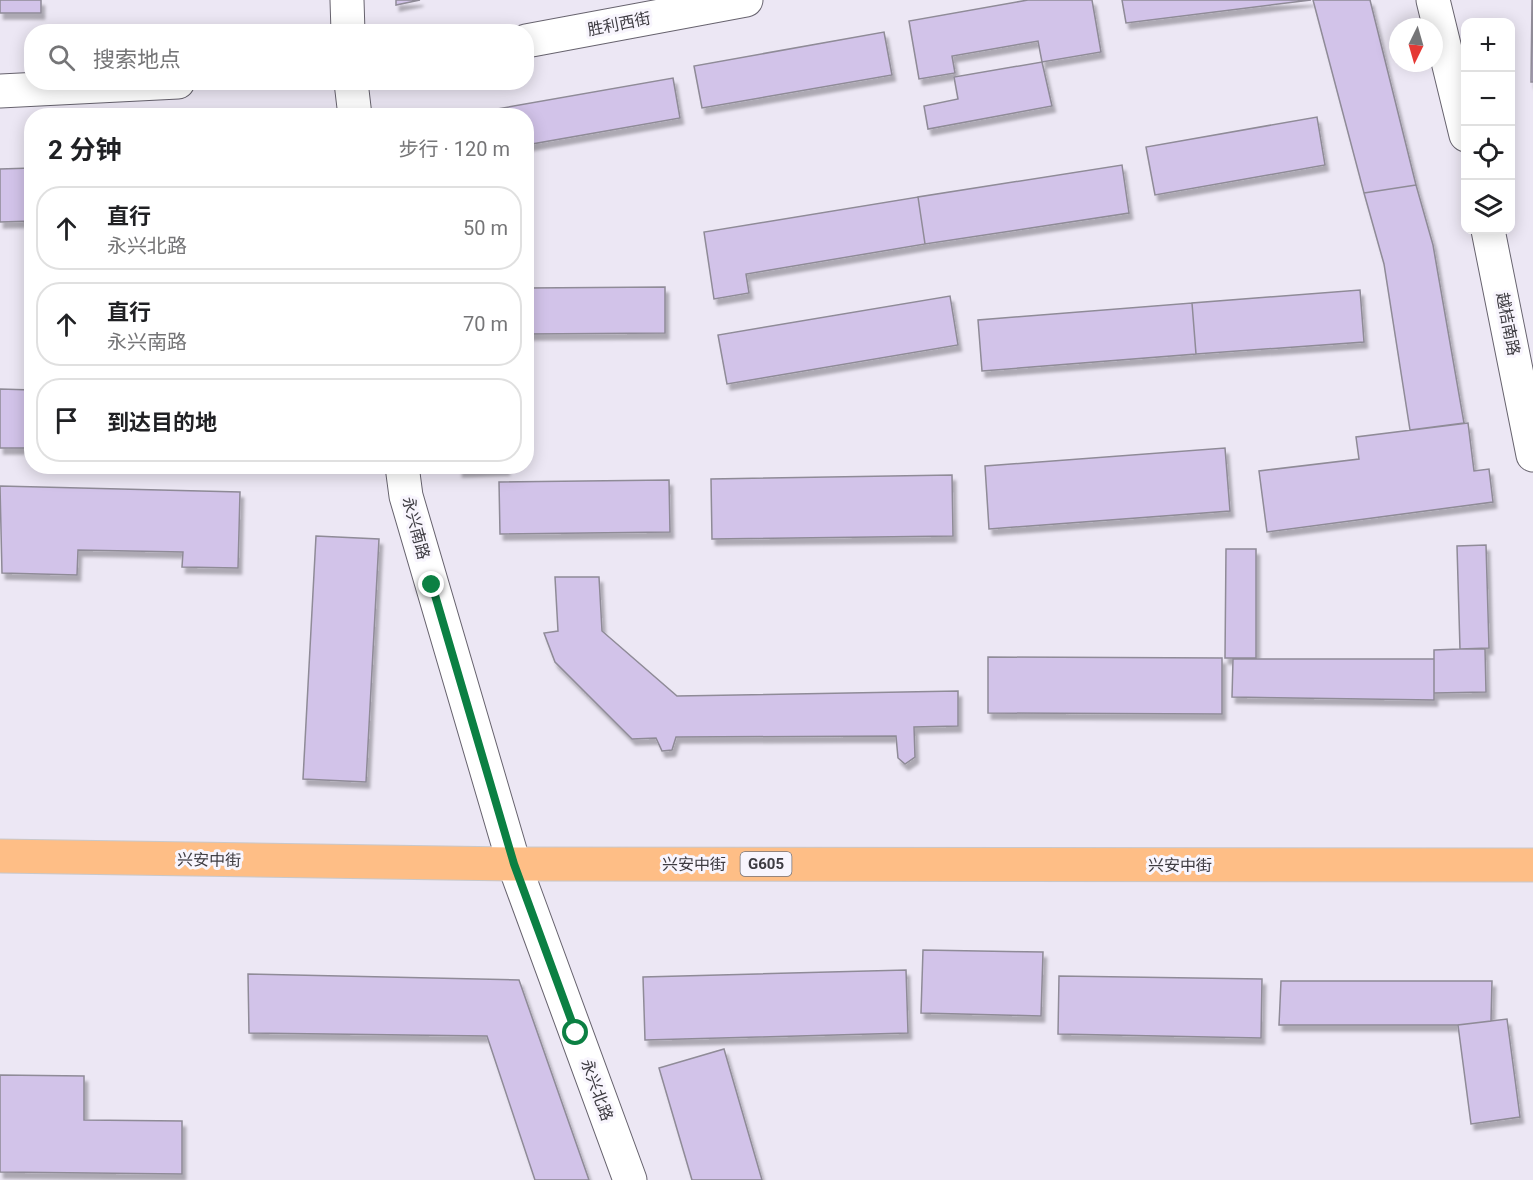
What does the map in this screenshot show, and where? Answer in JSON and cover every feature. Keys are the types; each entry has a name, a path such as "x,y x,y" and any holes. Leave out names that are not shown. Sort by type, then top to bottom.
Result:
{"highway":[{"name":"兴安中街","path":"0,856 514,864 1533,865"}],"street":[{"path":"347,0 348,24"},
{"name":"胜利西街","path":"534,40 746,0"},
{"path":"1433,0 1464,126"},
{"path":"0,91 24,90"},
{"path":"352,90 354,108"},
{"name":"越桔南路","path":"1489,234 1533,455"},
{"name":"永兴南路","path":"403,474 406,496 514,864"},
{"name":"永兴北路","path":"514,864 630,1180"}],"building":[{"path":"0,0 41,0 41,13 0,13"},
{"path":"396,0 420,0 396,5"},
{"path":"1028,0 1092,0 1101,52 1042,62 1038,41 952,56 955,73 919,79 909,21"},
{"path":"1122,0 1311,0 1126,23"},
{"path":"1313,0 1370,0 1416,185 1364,193"},
{"path":"1532,0 1533,82 1531,82"},
{"path":"884,32 892,75 702,108 694,66"},
{"path":"1042,62 1052,106 928,129 924,106 958,99 954,77"},
{"path":"673,78 680,118 534,144 534,108 502,108"},
{"path":"1317,117 1325,165 1155,195 1146,147"},
{"path":"1122,165 1129,213 925,244 918,197"},
{"path":"24,168 24,221 0,222 0,169"},
{"path":"1416,185 1433,245 1464,423 1410,430 1384,264 1364,193"},
{"path":"918,197 925,244 746,274 749,293 714,299 704,232"},
{"path":"665,287 665,333 534,334 534,288"},
{"path":"1360,290 1364,342 1196,354 1192,303"},
{"path":"950,296 958,345 727,384 718,335"},
{"path":"1192,303 1196,354 982,371 978,320"},
{"path":"0,389 24,390 24,448 0,448"},
{"path":"1468,423 1474,471 1489,469 1493,502 1267,532 1259,471 1359,459 1356,437"},
{"path":"1225,448 1230,511 989,529 985,466"},
{"path":"952,475 953,536 712,539 711,479"},
{"path":"669,480 670,532 500,534 499,482"},
{"path":"0,486 240,492 238,568 182,567 183,552 78,550 77,575 2,573"},
{"path":"316,536 379,539 366,782 303,779"},
{"path":"1486,545 1489,648 1460,649 1457,546"},
{"path":"1226,549 1256,549 1256,658 1225,658"},
{"path":"555,577 599,577 602,631 677,696 958,691 958,726 914,727 915,757 905,764 898,758 896,736 676,737 672,750 662,751 656,738 632,739 555,662 544,633 558,631"},
{"path":"1485,649 1486,692 1434,693 1434,650"},
{"path":"988,657 1222,658 1222,714 988,713"},
{"path":"1233,659 1434,659 1434,700 1232,697"},
{"path":"923,950 1043,952 1041,1016 921,1013"},
{"path":"906,970 908,1033 645,1040 643,977"},
{"path":"248,974 519,980 589,1180 535,1180 487,1036 249,1033"},
{"path":"1059,976 1262,979 1261,1038 1058,1034"},
{"path":"1281,981 1492,981 1491,1021 1458,1025 1279,1025"},
{"path":"1507,1019 1520,1117 1471,1124 1458,1025"},
{"path":"724,1049 762,1180 692,1180 659,1068"},
{"path":"0,1075 84,1076 84,1120 182,1121 182,1174 0,1172"}],"route":[{"path":"432,585 514,864 576,1033"}]}
